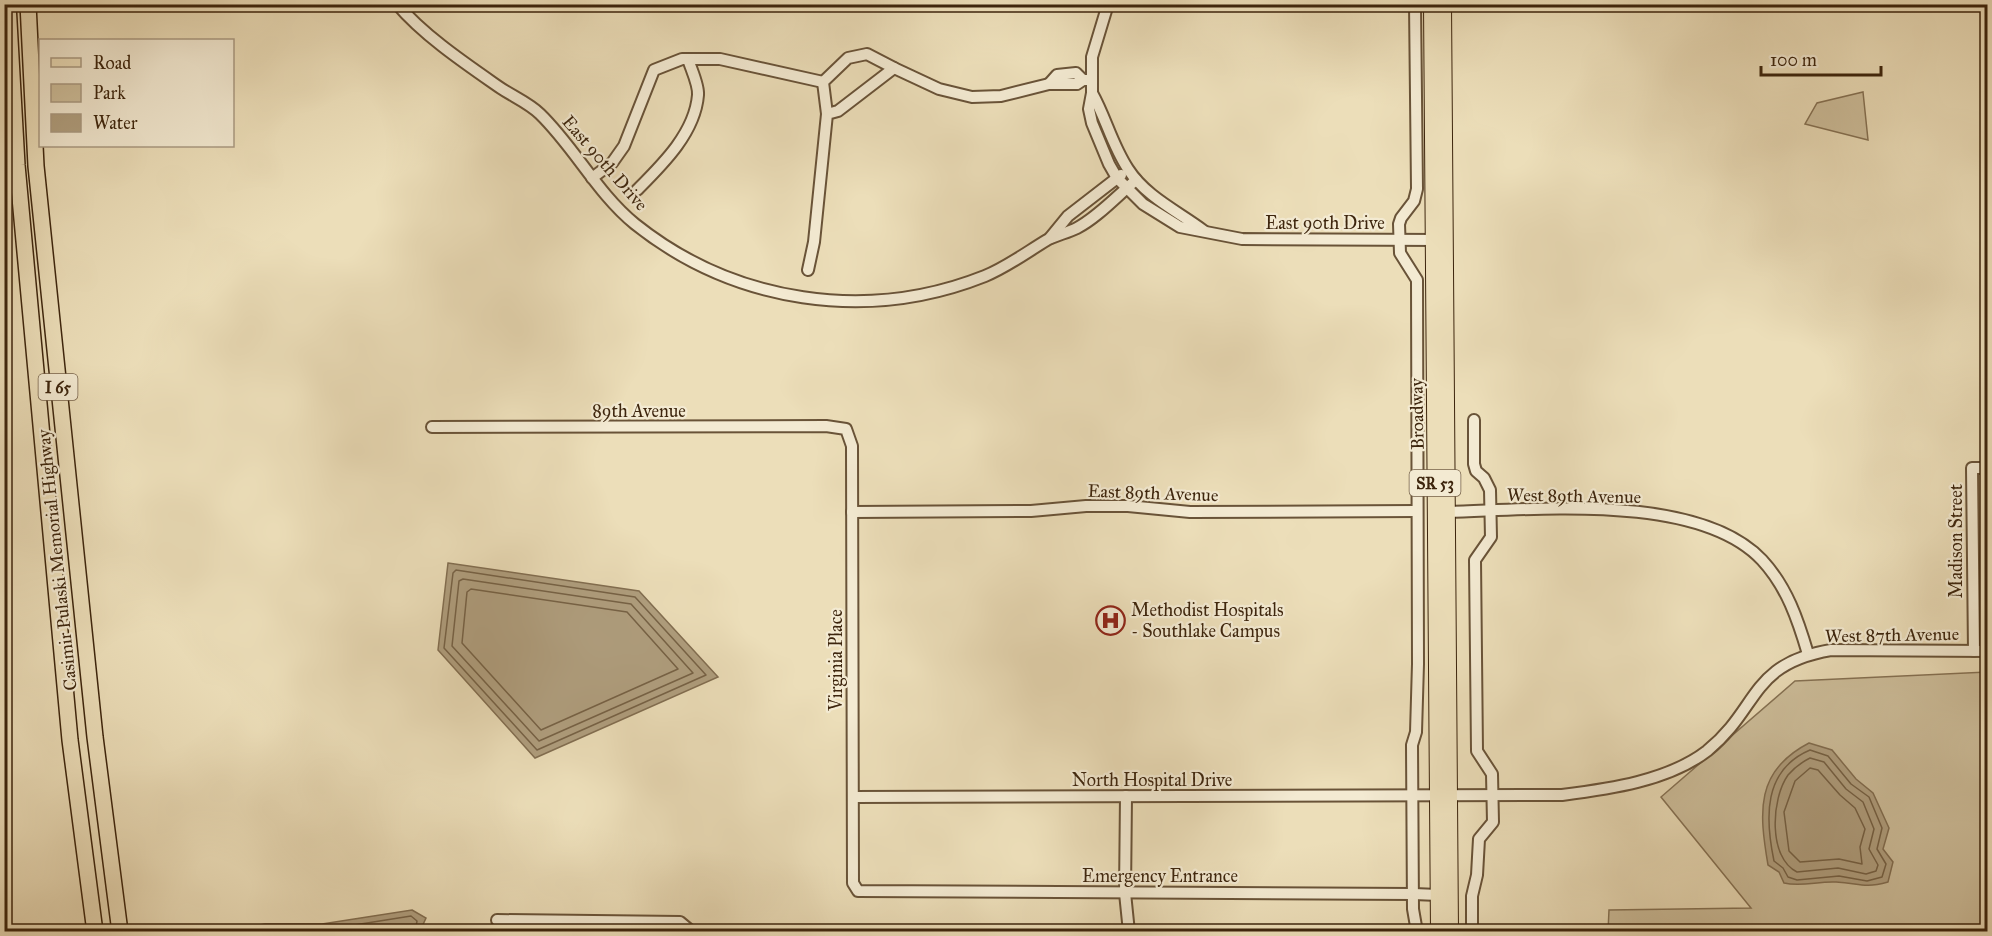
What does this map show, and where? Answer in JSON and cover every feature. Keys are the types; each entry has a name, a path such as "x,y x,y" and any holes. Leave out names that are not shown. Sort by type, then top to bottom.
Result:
{"highway":[{"name":"Casimir Pulaski Memorial Highway","path":"8,4 18,177 70,740 95,932"},
{"name":"Casimir Pulaski Memorial Highway","path":"28,4 40,213 95,737 120,932"}],"main road":[{"name":"Broadway","path":"1431,4 1448,512 1444,796 1438,932"},
{"name":"Broadway","path":"1444,4 1440,240 1444,796 1451,932"}],"street":[{"name":"East 90th Drive","path":"397,4 439,41 539,113 592,178 634,223 704,268 764,289 834,302 878,302 920,296 960,285 1010,264 1050,238 1078,228 1136,180"},
{"path":"1108,4 1095,41 1087,80 1112,141 1128,170"},
{"path":"1415,4 1417,189 1410,208 1401,218 1400,240 1404,262 1417,280 1418,664 1416,732 1412,745 1413,894 1417,932"},
{"path":"823,82 848,58 867,54 939,89 972,97 1001,96 1049,84 1077,84 1087,80"},
{"path":"637,190 666,161 688,125 698,94 688,59"},
{"path":"592,178 612,163 624,146 654,70 688,59 720,59 823,82"},
{"path":"827,114 838,111 894,68"},
{"path":"808,270 814,242 827,114 823,82"},
{"path":"1092,93 1089,109 1092,123 1117,178"},
{"name":"East 90th Drive","path":"1050,238 1068,216 1128,170 1155,197 1204,231"},
{"name":"East 90th Drive","path":"1117,178 1143,204 1171,223 1204,231 1251,239 1440,240"},
{"path":"1472,932 1472,896 1477,875 1479,839 1493,822 1491,769 1479,757 1477,751 1474,560 1491,537 1490,490 1484,478 1476,471 1474,464 1474,420"},
{"name":"89th Avenue","path":"432,427 826,426 846,429"},
{"name":"Virginia Place","path":"846,429 852,446 853,883 858,891"},
{"name":"Madison Street","path":"1974,651 1972,468 1988,468"},
{"name":"East 89th Avenue","path":"852,512 1031,511 1086,506 1128,506 1198,512 1418,512"},
{"name":"West 89th Avenue","path":"1448,512 1613,509 1701,524 1726,534 1761,558 1778,579 1793,609 1808,654"},
{"name":"West 87th Avenue","path":"1444,796 1562,795 1591,792 1652,777 1705,752 1728,731 1758,686 1783,665 1808,654 1831,650 1988,651"},
{"path":"1126,796 1125,893 1129,932"},
{"name":"North Hospital Drive","path":"853,797 1444,796"},
{"name":"Emergency Entrance","path":"858,891 1438,895"},
{"path":"1438,895 1447,904 1451,915"},
{"path":"497,920 680,922 692,932"}],"green space":[{"path":"1863,92 1868,140 1805,124 1817,103"},
{"path":"1987,672 1987,931 1608,932 1609,910 1751,908 1661,797 1795,681"}],"water":[{"path":"448,563 639,591 718,677 535,758 438,650"},
{"path":"1809,743 1832,750 1856,779 1873,793 1889,828 1883,849 1893,862 1888,882 1866,885 1836,882 1791,884 1784,883 1779,872 1768,865 1763,810 1770,780 1791,754"},
{"path":"412,910 426,918 420,931 227,931 265,924 322,924"}],"place":[{"name":"Methodist Hospitals - Southlake Campus","path":"1110,620"}]}
